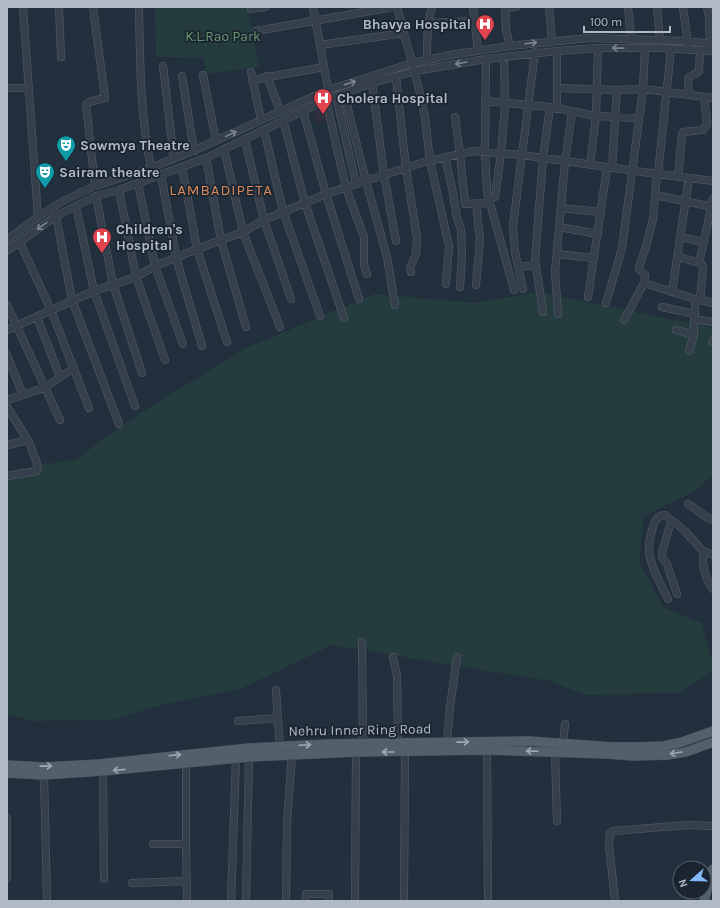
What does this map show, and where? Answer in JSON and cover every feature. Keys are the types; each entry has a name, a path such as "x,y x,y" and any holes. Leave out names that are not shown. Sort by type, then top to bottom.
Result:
{"main road":[{"name":"Nehru Inner Ring Road","path":"7,773 44,775 103,771 249,757 280,751 292,755 356,752 404,752 487,746 529,741 613,747 664,746 713,732"},
{"name":"Nehru Inner Ring Road","path":"7,765 44,767 99,764 196,753 280,751 363,743 447,742 555,752 634,756 667,755 686,752 713,742"},
{"path":"704,901 713,869"}],"street":[{"path":"23,7 38,217"},
{"path":"59,7 61,57"},
{"path":"93,7 106,98 86,104 95,186"},
{"path":"139,7 141,94 146,145 151,168"},
{"path":"251,9 265,7"},
{"path":"313,7 328,90 356,184"},
{"path":"256,31 393,7"},
{"path":"397,7 415,71 425,117 430,161 449,246 446,284"},
{"path":"427,60 428,23 432,7"},
{"path":"473,7 478,51"},
{"path":"510,46 506,30 505,8 516,7"},
{"path":"549,7 552,41"},
{"path":"628,7 631,39"},
{"path":"657,7 660,40"},
{"path":"683,7 689,50"},
{"path":"707,7 712,46"},
{"path":"428,23 475,22"},
{"path":"320,45 404,33"},
{"path":"7,240 38,217 63,202 95,186 151,168 194,151 328,90 413,63 510,46 588,38 688,41 712,46"},
{"path":"7,251 56,216 96,196 119,190 206,158 330,98 372,83 415,71 535,52 598,48 700,50 712,46"},
{"path":"590,165 596,116 598,48"},
{"path":"606,303 622,248 646,49"},
{"path":"624,320 644,283 645,275 639,267 653,219 671,49"},
{"path":"689,94 688,79 699,71 700,50"},
{"path":"543,312 535,265 543,158 557,88 557,51"},
{"path":"523,289 515,252 513,226 535,52"},
{"path":"495,198 501,153 505,103 504,57"},
{"path":"486,59 485,152 487,192 514,290"},
{"path":"163,66 174,159"},
{"path":"261,120 251,76 267,76 324,67"},
{"path":"203,75 216,141"},
{"path":"182,76 194,151"},
{"path":"267,76 280,111"},
{"path":"396,77 406,168 417,238 416,254 410,268 411,272"},
{"path":"372,83 384,175 396,241"},
{"path":"7,88 29,88"},
{"path":"557,88 596,90 642,89 713,98"},
{"path":"588,297 609,168 616,117 617,90"},
{"path":"344,93 387,257 395,305"},
{"path":"678,177 683,132 703,130 707,124 704,97"},
{"path":"330,98 346,188 364,237 364,265 367,274"},
{"path":"485,101 553,108 596,116 638,118"},
{"path":"303,111 326,194 359,299"},
{"path":"558,314 555,272 565,162 572,112"},
{"path":"455,117 465,204 490,203"},
{"path":"283,120 305,202 344,318"},
{"path":"264,130 283,211 320,316"},
{"path":"245,140 264,220 291,299"},
{"path":"224,149 243,232 280,327"},
{"path":"7,330 72,300 136,277 156,266 197,248 243,232 264,220 305,202 406,168 474,151 522,155 713,181"},
{"path":"206,158 221,240 246,327"},
{"path":"445,158 454,193 457,218 461,229 462,256 460,287"},
{"path":"182,167 197,248 227,342"},
{"path":"160,175 176,257 202,346"},
{"path":"672,292 689,178"},
{"path":"138,183 156,266 183,344"},
{"path":"119,190 136,277 165,360"},
{"path":"655,195 712,207"},
{"path":"96,196 113,284 142,373"},
{"path":"699,263 713,199"},
{"path":"476,204 480,239 476,285"},
{"path":"76,206 94,291 135,406"},
{"path":"561,208 601,212"},
{"path":"56,216 72,300 119,424"},
{"path":"559,226 598,234"},
{"path":"680,237 703,242"},
{"path":"20,243 51,310 89,408"},
{"path":"557,254 594,258"},
{"path":"677,256 702,264 703,268 694,316 694,335 689,351"},
{"path":"518,267 535,265"},
{"path":"644,283 713,303"},
{"path":"7,305 60,420"},
{"path":"662,307 713,322"},
{"path":"37,317 60,377"},
{"path":"676,330 694,335"},
{"path":"7,355 23,395"},
{"path":"7,400 44,388 74,368"},
{"path":"7,476 35,471 38,469 28,440 8,411"},
{"path":"7,445 28,440"},
{"path":"688,504 713,520"},
{"path":"668,599 651,564 648,546 655,520 659,516 665,515 685,531 704,551 713,555"},
{"path":"672,521 662,557 667,564 677,594"},
{"path":"704,551 702,560 704,569 710,585 713,588"},
{"path":"362,642 363,743"},
{"path":"394,657 397,676 398,743"},
{"path":"447,742 450,706 457,657"},
{"path":"276,690 280,751"},
{"path":"238,721 278,718"},
{"path":"563,743 565,724"},
{"path":"487,746 488,901"},
{"path":"355,901 356,752"},
{"path":"404,752 404,901"},
{"path":"555,752 557,821"},
{"path":"286,901 287,823 292,755"},
{"path":"246,901 249,757"},
{"path":"231,901 236,758"},
{"path":"186,763 187,901"},
{"path":"103,771 104,879"},
{"path":"44,775 47,901"},
{"path":"7,818 7,878"},
{"path":"615,901 609,845 610,833 613,831 687,826 713,826"},
{"path":"153,844 186,844"},
{"path":"132,883 187,881"},
{"path":"305,901 306,894 330,894 329,901"}],"shaded area":[{"name":"Cholera Hospital","path":"328,104 333,119 317,124 313,111"}],"green space":[{"name":"K.L.Rao Park","path":"155,7 249,7 250,22 259,67 206,74 203,58 156,57"},
{"path":"538,292 710,327 713,331 713,475 695,491 644,516 639,561 664,608 702,623 713,665 713,671 680,693 585,695 550,681 332,645 241,689 161,705 112,720 31,721 7,714 7,471 76,459 140,413 246,348 375,294 474,303"}],"place":[{"name":"Bhavya Hospital","path":"485,41"},
{"name":"Cholera Hospital","path":"323,115"},
{"name":"Sowmya Theatre","path":"66,162"},
{"name":"Sairam theatre","path":"45,189"},
{"name":"Children's Hospital","path":"102,254"}],"district":[{"name":"LAMBADIPETA","path":"221,190"}]}
